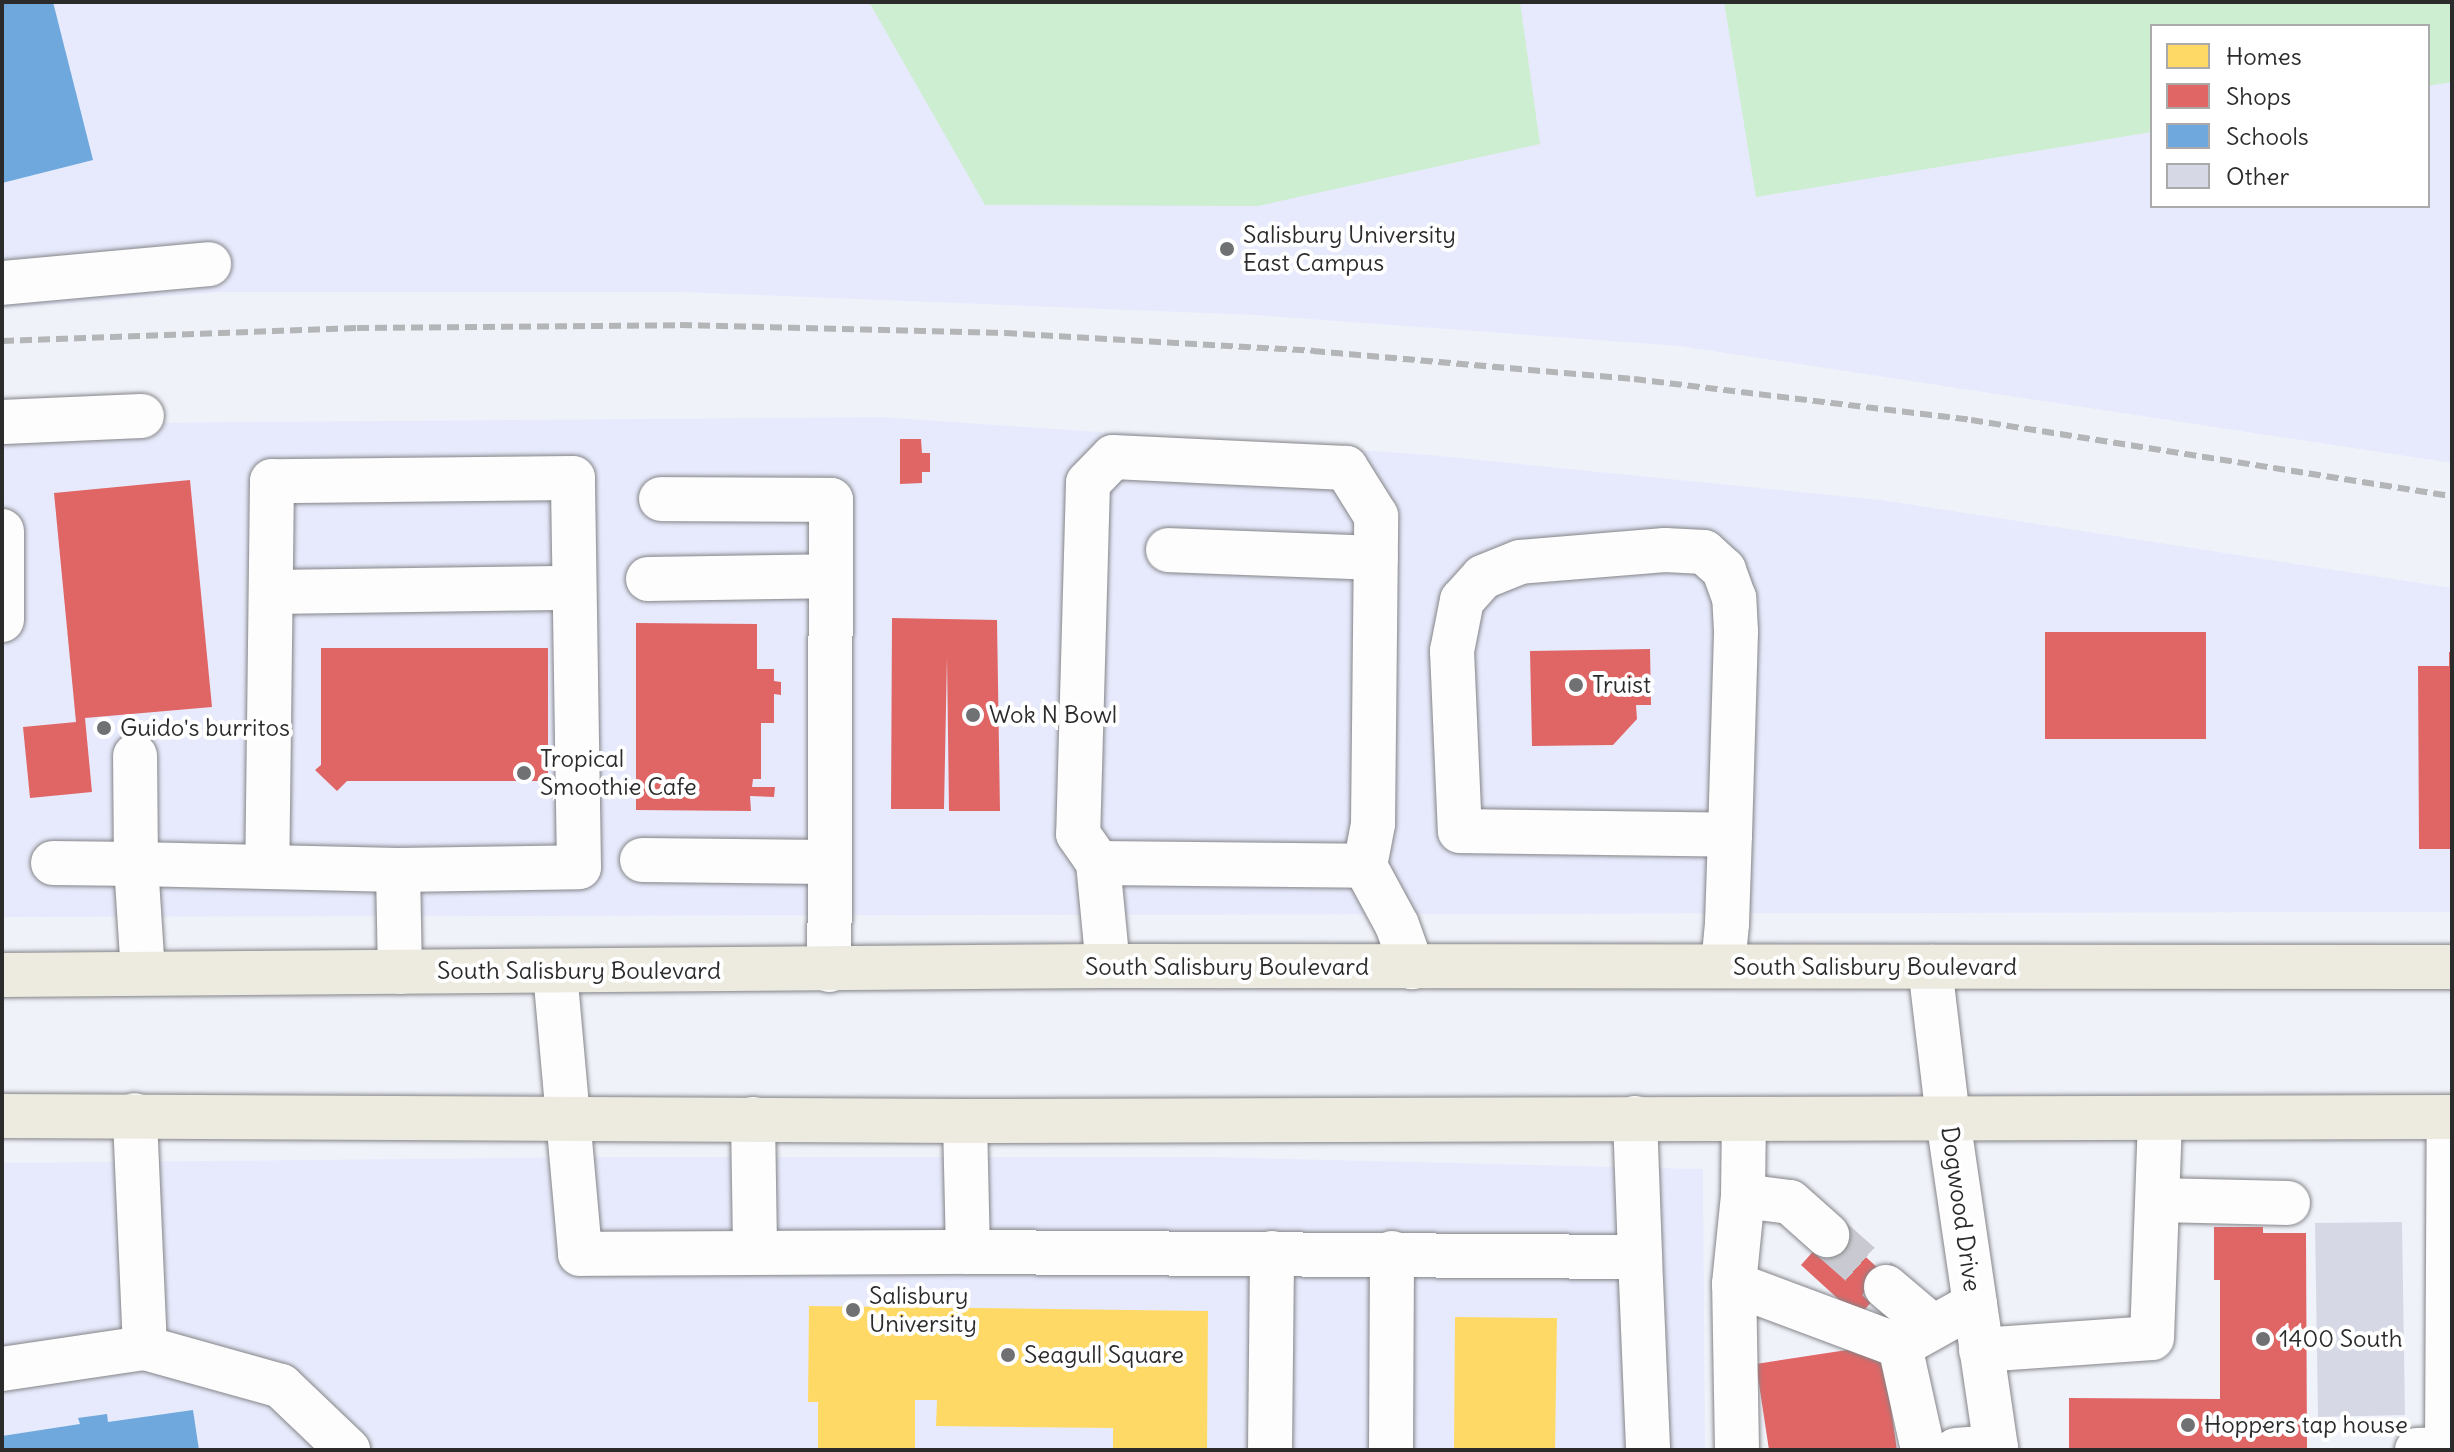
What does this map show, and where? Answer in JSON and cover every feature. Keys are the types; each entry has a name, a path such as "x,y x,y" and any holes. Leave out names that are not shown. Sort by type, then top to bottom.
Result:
{"main road":[{"name":"South Salisbury Boulevard","path":"2,975 1108,966 2452,967"},
{"path":"2,1116 965,1121 2450,1117"}],"street":[{"path":"2,283 209,264"},
{"path":"2,422 142,416"},
{"path":"1108,966 1098,863 1078,834 1088,483 1113,457 1346,468 1376,516 1373,824 1365,866 1397,925 1412,967"},
{"path":"53,863 398,870 579,867 564,588 573,478 272,481 267,867"},
{"path":"661,499 831,500 829,970"},
{"path":"2,531 2,620"},
{"path":"1168,550 1376,558"},
{"path":"1723,966 1730,835 1736,631 1734,598 1724,570 1704,552 1665,550 1520,562 1483,577 1462,600 1452,651 1460,831 1730,835"},
{"path":"648,579 830,576"},
{"path":"271,592 564,588"},
{"path":"135,756 136,864 143,973"},
{"path":"642,860 828,862"},
{"path":"1098,863 1365,866"},
{"path":"398,870 400,972"},
{"name":"Dogwood Drive","path":"1930,967 1981,1350 1983,1449"},
{"path":"555,972 580,1254 1392,1253 1640,1257"},
{"path":"135,1115 145,1348"},
{"path":"2417,1450 2447,1449 2450,1117"},
{"path":"1635,1118 1648,1450"},
{"path":"1981,1350 2152,1338 2160,1118"},
{"path":"753,1119 755,1252"},
{"path":"1737,1450 1734,1284 1743,1196 1744,1119"},
{"path":"965,1121 968,1252"},
{"path":"1743,1196 1790,1202 1827,1235"},
{"path":"2158,1200 2288,1203"},
{"path":"1270,1450 1272,1253"},
{"path":"1391,1450 1392,1253"},
{"path":"1734,1284 1916,1336 1975,1304"},
{"path":"1886,1287 1916,1336 1923,1450"},
{"path":"2,1369 145,1348 281,1386 348,1450"}],"shaded area":[{"name":"Salisbury University East Campus","path":"2,2 2452,2 2452,463 1680,346 1254,315 680,292 218,292 2,308"},
{"path":"881,417 1430,455 1881,500 2452,588 2452,912 2,917 2,429 114,423"},
{"name":"Salisbury University","path":"603,1157 1212,1157 1703,1169 1705,1450 2,1450 2,1163"}],"green space":[{"path":"869,2 1520,2 1540,144 1258,206 985,205"},
{"path":"1724,2 2452,2 2452,82 2430,86 2430,24 2150,24 2150,132 1756,197"}],"building: Homes":[{"name":"Seagull Square","path":"809,1306 1208,1311 1207,1450 1113,1450 1113,1428 936,1426 937,1400 915,1400 915,1450 818,1450 818,1402 808,1402"},
{"path":"1455,1317 1557,1318 1555,1450 1454,1450"}],"building: Shops":[{"path":"900,439 921,439 922,453 930,453 930,472 922,472 922,483 900,484"},
{"path":"190,480 212,707 85,718 92,792 30,798 23,727 76,722 54,493"},
{"path":"892,618 997,620 1000,811 949,811 947,657 944,809 891,809"},
{"path":"636,623 757,624 757,669 774,669 774,681 781,682 781,695 774,694 774,723 761,723 761,779 753,779 752,787 775,787 774,797 750,796 751,811 636,810"},
{"path":"2045,632 2206,632 2206,739 2045,739"},
{"path":"321,648 548,648 548,781 347,781 337,791 315,770 321,765"},
{"path":"1650,649 1651,705 1636,705 1637,719 1613,745 1532,746 1530,651"},
{"path":"2449,652 2452,652 2452,849 2419,849 2418,666 2449,666"},
{"name":"1400 South","path":"2214,1227 2263,1227 2263,1233 2306,1233 2307,1450 2069,1450 2069,1398 2220,1399 2220,1280 2214,1280"},
{"path":"1834,1228 1891,1280 1858,1317 1801,1265"},
{"path":"1860,1348 1885,1366 1897,1450 1769,1450 1756,1364"}],"building: Schools":[{"path":"2,2 53,2 93,160 2,183"},
{"path":"193,1410 199,1450 2,1450 2,1436 80,1424 78,1418 107,1414 108,1422"}],"building: Other":[{"path":"2402,1222 2405,1415 2318,1417 2315,1223"}],"tunnel":[{"path":"1827,1235 1886,1287"}],"railway":[{"path":"2,341 357,328 680,325 1005,333 1313,351 1634,379 1971,420 2452,496"}],"place":[{"name":"Salisbury University East Campus","path":"1227,249"},
{"name":"Truist","path":"1576,685"},
{"name":"Wok N Bowl","path":"973,715"},
{"name":"Guido's burritos","path":"104,728"},
{"name":"Tropical Smoothie Cafe","path":"524,773"},
{"name":"Salisbury University","path":"853,1310"},
{"name":"1400 South","path":"2263,1339"},
{"name":"Seagull Square","path":"1008,1355"},
{"name":"Hoppers tap house","path":"2188,1425"}]}
